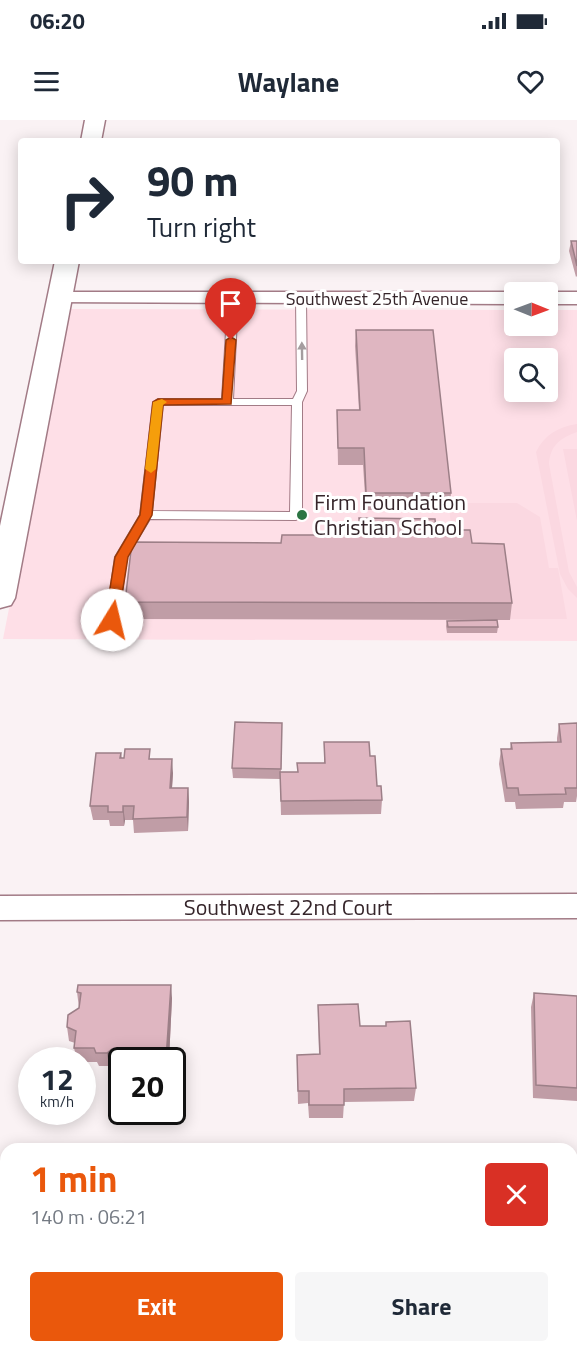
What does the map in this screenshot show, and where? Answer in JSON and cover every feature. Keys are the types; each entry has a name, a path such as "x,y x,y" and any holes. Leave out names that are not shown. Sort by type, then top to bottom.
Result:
{"main road":[{"path":"92,138 95,120"},
{"path":"1,583 66,264"}],"street":[{"name":"Southwest 25th Avenue","path":"60,298 504,298"},
{"path":"558,298 577,298"},
{"name":"Southwest 22nd Court","path":"0,908 577,906"}],"lane":[{"path":"227,402 233,298"},
{"path":"146,515 296,516 297,402 302,391 301,298"},
{"path":"112,620 122,557 146,515 158,402 297,402"}],"shaded area":[{"name":"Firm Foundation Christian School","path":"68,309 504,310 504,336 558,336 558,310 577,310 577,641 3,639"},
{"path":"577,424 577,432 561,440 551,452 549,464 569,572 577,587 577,598 568,589 560,574 536,452 552,433"},
{"path":"563,449 577,449 577,521"},
{"path":"465,503 517,503 540,517 549,568 558,568 567,619 510,619 453,547 449,505 465,505"}],"building":[{"path":"571,241 577,241 577,266"},
{"path":"356,330 433,330 451,493 366,493 364,448 338,448 337,410 360,410"},
{"path":"359,518 435,519 436,530 470,530 472,543 504,544 512,603 125,602 132,542 281,543 282,535 360,535"},
{"path":"497,620 498,627 448,627 447,621"},
{"path":"235,722 282,723 281,769 232,768"},
{"path":"577,723 577,788 565,788 566,794 519,795 518,788 507,788 501,749 512,749 511,743 561,742 559,724"},
{"path":"324,742 369,742 370,756 375,756 377,786 381,786 382,800 281,801 280,772 298,772 297,763 325,763"},
{"path":"125,749 150,749 149,759 172,759 170,788 188,788 187,817 133,819 134,806 123,806 123,812 108,812 108,806 90,806 96,753 121,753 120,758 124,758"},
{"path":"78,985 171,985 167,1047 108,1047 107,1053 96,1053 96,1047 74,1047 76,1031 67,1027 68,1015 79,1008 81,993 77,992"},
{"path":"534,993 577,996 577,1088 536,1085"},
{"path":"358,1004 360,1026 386,1026 386,1022 410,1021 416,1088 344,1089 344,1105 309,1105 309,1091 298,1091 297,1055 320,1054 318,1005"}],"slow traffic":[{"path":"151,469 158,402 162,402"}],"place":[{"name":"Firm Foundation Christian School","path":"302,515"}],"route":[{"path":"112,620 122,557 146,515 158,402 227,402 231,340"}]}
